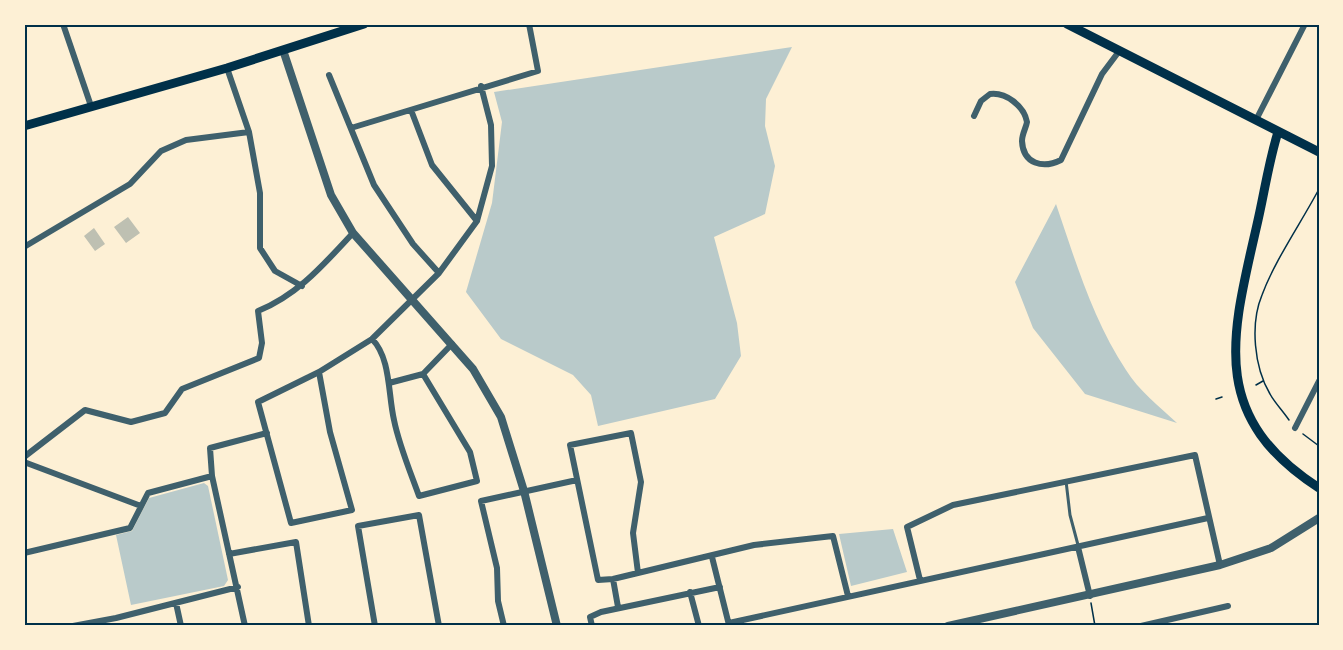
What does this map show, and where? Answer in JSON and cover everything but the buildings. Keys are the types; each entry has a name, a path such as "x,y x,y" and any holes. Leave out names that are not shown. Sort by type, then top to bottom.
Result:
{"main road":[{"path":"24,126 227,68 364,24"},
{"path":"1068,24 1319,152"},
{"path":"1278,132 1267,172 1238,308 1235,363 1248,412 1259,431 1286,463 1319,488"}],"street":[{"path":"63,24 91,106"},
{"path":"351,128 481,86 537,71 529,24"},
{"path":"1256,120 1305,24"},
{"path":"283,50 331,195 354,233 410,300 473,369 501,417 524,491 557,626"},
{"path":"974,116 981,101 990,94 1002,94 1016,103 1027,122 1022,138 1026,155 1037,164 1050,166 1061,160 1102,74 1120,50"},
{"path":"227,68 249,132 260,193 260,248 274,271 302,286"},
{"path":"328,75 374,185 413,244 439,273"},
{"path":"319,372 330,432 352,510 291,524 258,402 319,372 372,339 439,273 477,221 492,166 491,125 481,86"},
{"path":"411,110 432,165 477,221"},
{"path":"24,247 130,184 161,151 186,140 249,132"},
{"path":"24,457 86,410 131,422 165,413 182,389 259,358 262,343 258,311 281,302 302,286 354,233"},
{"path":"372,339 378,345 389,383 394,420 419,496 477,482 470,452 423,374"},
{"path":"389,383 423,374 452,344"},
{"path":"1295,428 1319,381"},
{"path":"638,573 633,533 641,482 631,433 570,445 598,580 613,579 712,557 754,545 833,536 848,596"},
{"path":"245,626 213,476 210,448 267,434"},
{"path":"920,580 907,527 953,506 1195,455 1220,565"},
{"path":"24,462 141,506"},
{"path":"24,553 130,528 148,493 213,476"},
{"path":"504,626 498,601 498,567 481,501 577,480"},
{"path":"375,626 358,526 419,515 439,626"},
{"path":"712,557 729,625 848,596 1208,518"},
{"path":"948,626 1090,596 1220,565 1271,548 1319,518"},
{"path":"229,554 296,542 309,626"},
{"path":"1078,546 1090,596"},
{"path":"613,579 618,607"},
{"path":"73,626 116,618 238,587"},
{"path":"592,626 590,617 618,607 720,587"},
{"path":"690,592 699,626"},
{"path":"176,603 181,626"},
{"path":"1141,626 1228,606"},
{"path":"116,618 118,626"}],"lane":[{"path":"1066,481 1070,515 1078,546"}],"path":[{"path":"1319,189 1261,296 1255,350 1269,393 1295,428 1319,446"},
{"path":"1256,385 1264,381"},
{"path":"1216,399 1222,397"},
{"path":"1090,596 1095,626"}],"shaded area":[{"path":"792,47 766,99 765,126 775,166 765,214 714,237 737,323 741,356 715,399 598,426 591,395 573,375 501,339 466,292 492,203 502,122 494,92"},
{"path":"1056,204 1094,310 1114,351 1137,384 1177,423 1085,394 1033,328 1015,282"},
{"path":"204,483 208,486 228,580 224,586 131,605 116,535 132,531 149,498"},
{"path":"893,529 907,572 851,586 839,534"}]}
